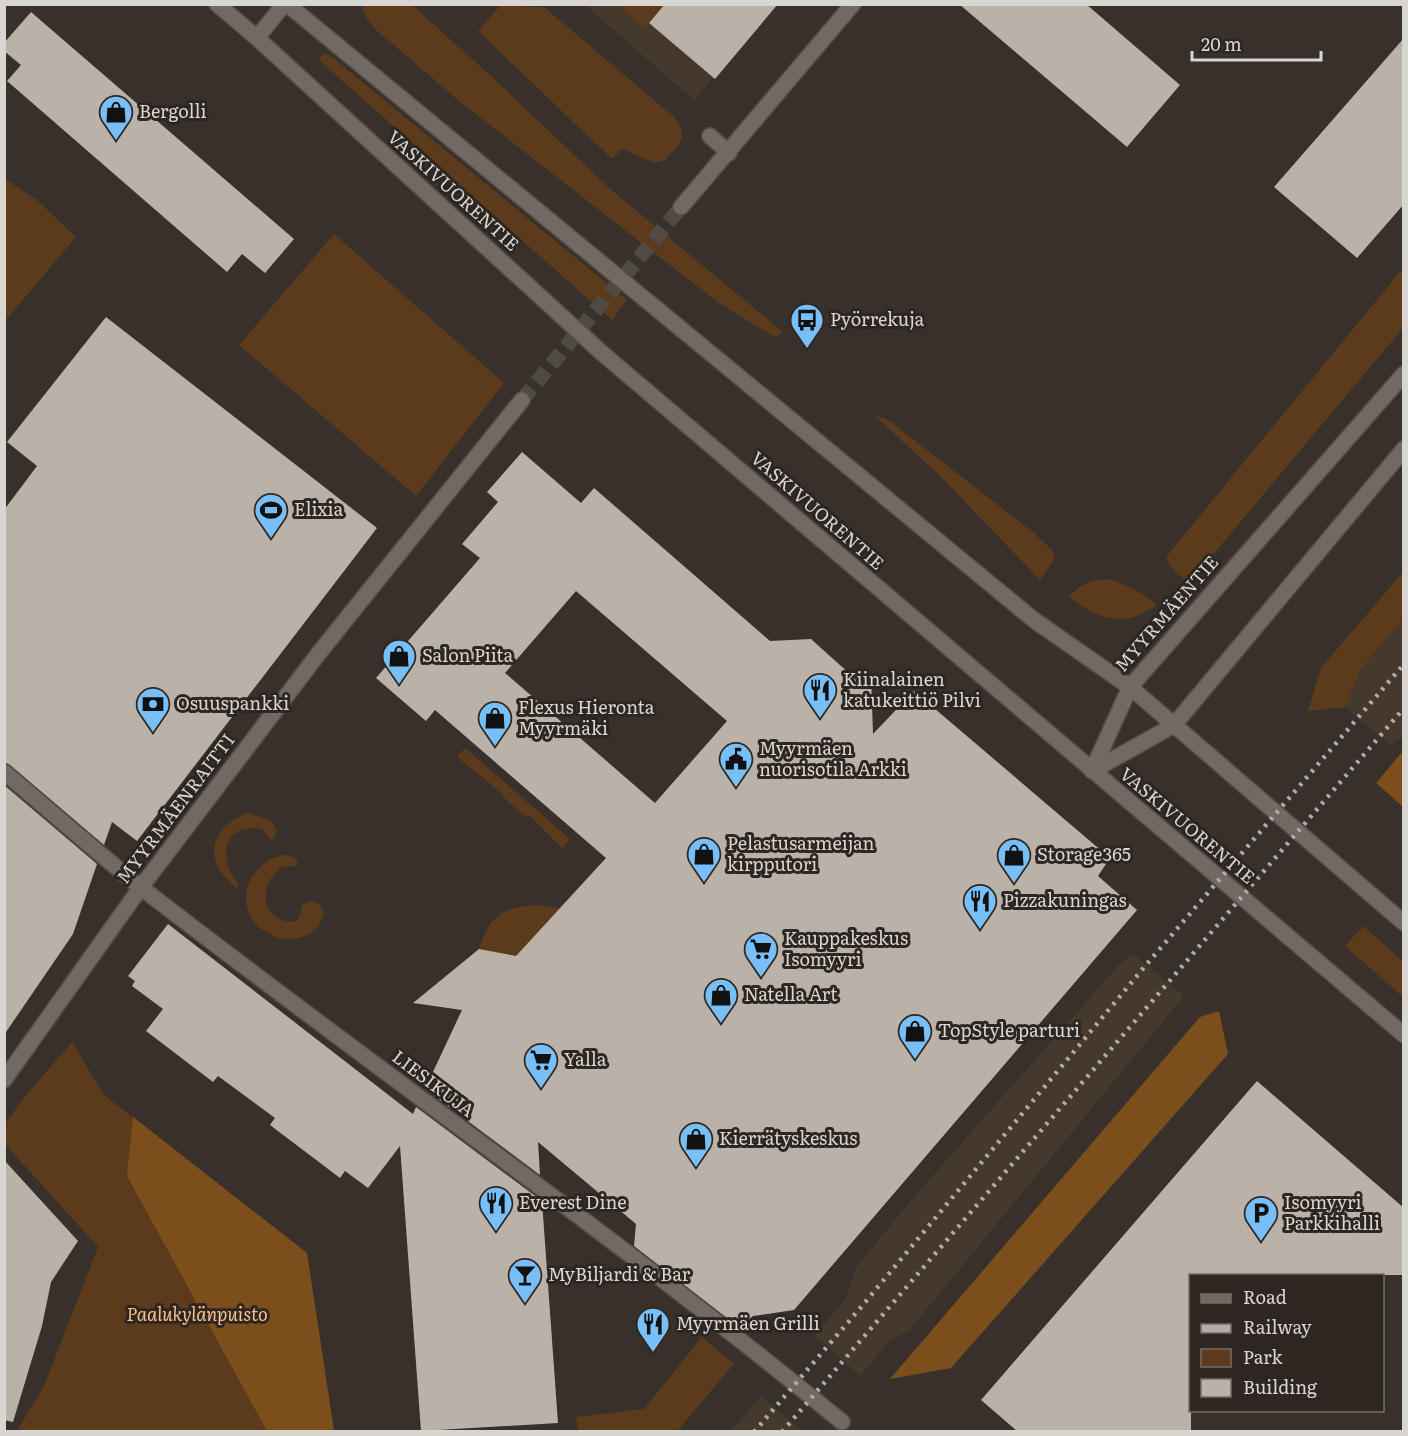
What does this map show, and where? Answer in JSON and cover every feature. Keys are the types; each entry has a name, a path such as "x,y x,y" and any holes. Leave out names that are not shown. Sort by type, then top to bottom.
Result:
{"street":[{"name":"VASKIVUORENTIE","path":"217,4 602,353 1404,1035"},
{"name":"VASKIVUORENTIE","path":"286,4 1034,620 1130,687 1404,923"},
{"path":"257,38 286,4"},
{"path":"681,207 853,4"},
{"path":"710,136 729,153"},
{"name":"MYYRMÄENTIE","path":"1092,771 1130,687 1404,374"},
{"name":"MYYRMÄENRAITTI","path":"4,1080 141,887 319,653 522,400"},
{"path":"1092,771 1174,725 1404,449"},
{"name":"LIESIKUJA","path":"4,772 141,887 565,1206 766,1360 842,1422"}],"shaded area":[{"path":"585,5 777,5 694,100"},
{"path":"1403,619 1403,738 1390,745 1345,707 1361,669"},
{"path":"1403,751 1403,807 1376,783"},
{"path":"1133,954 1184,996 908,1332 891,1339 860,1376 828,1346 813,1337 845,1300 855,1269 907,1205 1118,966"},
{"path":"1219,1011 1228,1054 951,1368 890,1379 1200,1017"},
{"path":"133,1117 307,1253 334,1431 267,1431 127,1176"},
{"path":"761,1396 774,1407 802,1431 731,1431"}],"green space":[{"path":"361,5 412,5 609,188 783,332 775,337 720,304 458,100 376,30 366,17"},
{"path":"501,5 544,7 674,117 682,135 679,144 666,160 654,163 622,149 612,159 478,31"},
{"path":"618,5 665,5 644,28"},
{"path":"326,54 627,300 612,320 321,62 319,59"},
{"path":"5,179 38,201 76,237 5,321"},
{"path":"334,234 504,383 416,496 239,345"},
{"path":"1403,268 1403,328 1190,582 1182,577 1166,557"},
{"path":"875,416 887,419 1033,532 1052,550 1055,558 1040,580 941,477"},
{"path":"1403,572 1403,619 1361,669 1345,707 1308,711 1321,668"},
{"path":"1109,579 1134,590 1157,605 1133,617 1112,619 1091,612 1069,597 1086,583"},
{"path":"465,748 570,839 562,848 530,816 526,817 503,797 503,794 457,757"},
{"path":"249,813 270,821 276,828 276,833 273,839 270,839 262,829 249,828 238,831 231,837 226,854 232,875 239,885 237,888 218,868 214,846 225,827 235,819"},
{"path":"287,855 295,858 298,864 282,867 274,875 266,892 269,909 283,920 295,922 299,918 302,905 310,901 319,904 324,912 320,924 315,929 296,939 278,938 264,931 255,923 246,902 247,890 257,870 265,862"},
{"path":"536,905 560,908 516,956 479,949 487,929 498,916 514,908"},
{"path":"1363,926 1403,961 1403,997 1345,946"},
{"name":"Paalukylänpuisto","path":"72,1042 104,1095 307,1253 334,1431 17,1431 44,1386 98,1247 5,1144 5,1124 23,1099"},
{"path":"702,1337 734,1364 677,1431 578,1431 576,1417 644,1409"}],"building":[{"path":"665,4 778,4 715,79 649,23"},
{"path":"959,4 1086,4 1180,85 1127,147"},
{"path":"31,12 294,239 265,273 242,254 227,272 7,81 21,65 4,51 4,43"},
{"path":"1404,38 1404,204 1357,258 1274,187"},
{"path":"106,317 377,528 137,841 112,822 104,845 4,762 4,510 37,466 7,442"},
{"name":"Kauppakeskus Isomyyri","path":"522,452 581,503 594,488 770,641 811,639 851,675 871,674 873,734 914,691 1110,858 1098,876 1137,910 794,1310 753,1316 740,1328 634,1246 636,1224 538,1142 540,1175 425,1089 462,1010 413,1003 479,949 516,956 606,858 435,710 426,721 376,678 480,558 462,544 498,502 487,492","holes":["576,591 727,721 655,803 505,673"]},
{"path":"4,785 97,864 73,934 4,1035"},
{"path":"168,924 413,1114 416,1107 542,1201 558,1423 421,1431 400,1146 368,1188 345,1171 340,1178 270,1125 275,1118 218,1076 213,1082 146,1031 163,1009 132,986 135,981 128,976"},
{"name":"Isomyyri Parkkihalli","path":"1257,1081 1404,1208 1404,1275 1189,1274 1191,1431 1017,1431 981,1400"},
{"path":"4,1160 78,1241 51,1282 42,1326 13,1422 4,1420"}],"tunnel":[{"path":"522,400 681,207"}],"railway":[{"path":"754,1432 1146,965 1404,664"},
{"path":"782,1432 1404,708"}],"place":[{"name":"Bergolli","path":"116,141"},
{"name":"Pyörrekuja","path":"807,349"},
{"name":"Elixia","path":"271,539"},
{"name":"Salon Piita","path":"399,685"},
{"name":"Kiinalainen katukeittiö Pilvi","path":"820,719"},
{"name":"Osuuspankki","path":"153,733"},
{"name":"Flexus Hieronta Myyrmäki","path":"495,747"},
{"name":"Myyrmäen nuorisotila Arkki","path":"736,788"},
{"name":"Pelastusarmeijan kirpputori","path":"704,883"},
{"name":"Storage365","path":"1014,884"},
{"name":"Pizzakuningas","path":"980,930"},
{"name":"Kauppakeskus Isomyyri","path":"761,978"},
{"name":"Natella Art","path":"721,1024"},
{"name":"TopStyle parturi","path":"915,1060"},
{"name":"Yalla","path":"541,1089"},
{"name":"Kierrätyskeskus","path":"696,1168"},
{"name":"Everest Dine","path":"496,1232"},
{"name":"Isomyyri Parkkihalli","path":"1261,1242"},
{"name":"MyBiljardi & Bar","path":"525,1304"},
{"name":"Myyrmäen Grilli","path":"653,1353"}]}
